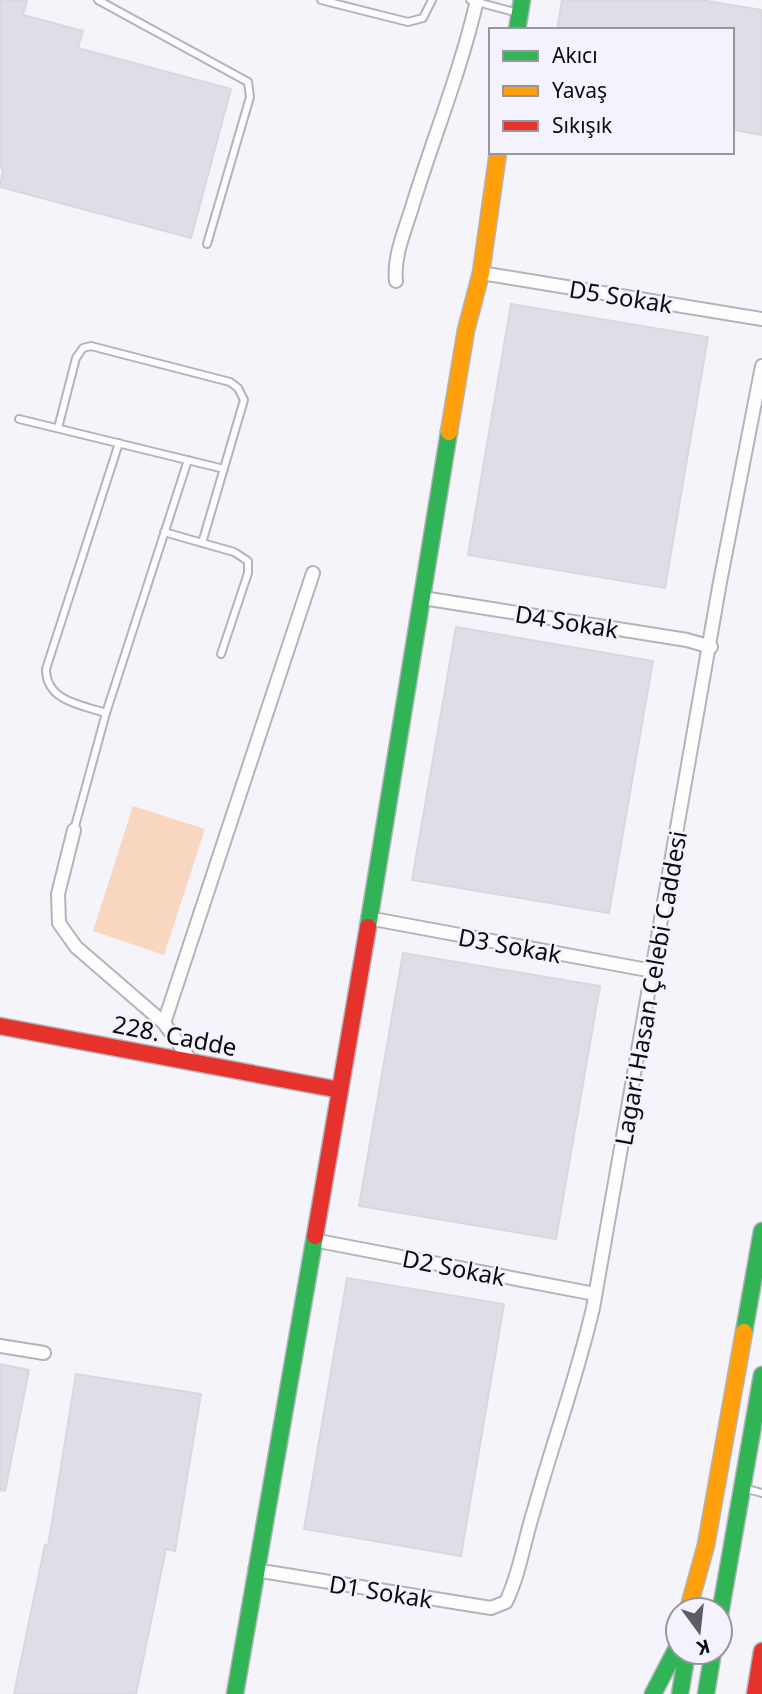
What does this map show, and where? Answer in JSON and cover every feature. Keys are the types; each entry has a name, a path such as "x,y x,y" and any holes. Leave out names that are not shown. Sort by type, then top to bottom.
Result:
{"main road":[{"path":"517,28 521,6"},
{"path":"235,1694 341,1090 466,330 481,274 498,154"},
{"name":"228. Cadde","path":"0,1026 341,1090"},
{"path":"697,1596 762,1231"},
{"path":"723,1596 762,1375"},
{"path":"692,1596 706,1545"},
{"path":"755,1694 762,1651"},
{"path":"653,1694 668,1666"},
{"path":"680,1694 685,1666"},
{"path":"706,1694 711,1666"}],"street":[{"path":"396,281 400,248 435,131 458,71 474,1"},
{"name":"D5 Sokak","path":"481,274 762,319"},
{"name":"Lagari Hasan Çelebi Caddesi","path":"506,1602 517,1579 533,1512 572,1393 595,1294 711,647 720,582 762,366"},
{"path":"164,1023 313,573"},
{"name":"D4 Sokak","path":"423,598 687,640 711,647"},
{"path":"74,830 58,894 59,923 76,947 164,1023 191,1061"},
{"name":"D3 Sokak","path":"368,918 653,971"},
{"name":"D2 Sokak","path":"313,1240 595,1294"},
{"path":"0,1346 44,1353"},
{"name":"D1 Sokak","path":"255,1570 491,1608 506,1602"}],"lane":[{"path":"98,0 248,82 250,97 207,244"},
{"path":"321,0 408,22 423,18 432,0"},
{"path":"474,1 521,6"},
{"path":"58,428 76,358 83,348 91,346 230,382 238,388 244,400 202,543"},
{"path":"19,419 224,469"},
{"path":"106,713 54,693 46,683 46,669 119,443"},
{"path":"74,830 106,713 188,460"},
{"path":"164,532 234,552 248,561 248,573 222,654"},
{"path":"742,1488 762,1493"}],"shaded area":[{"path":"133,806 205,829 164,955 93,931"}],"building":[{"path":"0,0 27,0 23,15 83,31 78,48 231,89 191,238 0,187 3,169 0,168"},
{"path":"562,0 701,0 762,10 762,135 734,130 734,28 557,28"},
{"path":"511,304 708,337 665,588 468,555"},
{"path":"456,627 653,661 609,913 412,880"},
{"path":"403,953 600,986 556,1239 359,1206"},
{"path":"347,1278 504,1304 461,1556 304,1529"},
{"path":"0,1364 29,1370 5,1491 0,1490"},
{"path":"76,1374 201,1394 175,1551 166,1549 136,1694 14,1694 45,1545 48,1546"}],"traffic: fast":[{"path":"517,28 522,0"},
{"path":"368,927 449,432"},
{"path":"744,1332 762,1231"},
{"path":"235,1694 315,1236"},
{"path":"723,1596 762,1375"},
{"path":"653,1694 668,1666"},
{"path":"680,1694 685,1666"},
{"path":"706,1694 711,1666"}],"traffic: slow":[{"path":"449,432 466,330 481,273 498,154"},
{"path":"692,1596 706,1545 744,1332"}],"traffic: jam":[{"path":"315,1236 368,927"},
{"path":"0,1026 340,1090"},
{"path":"755,1694 762,1651"}]}
